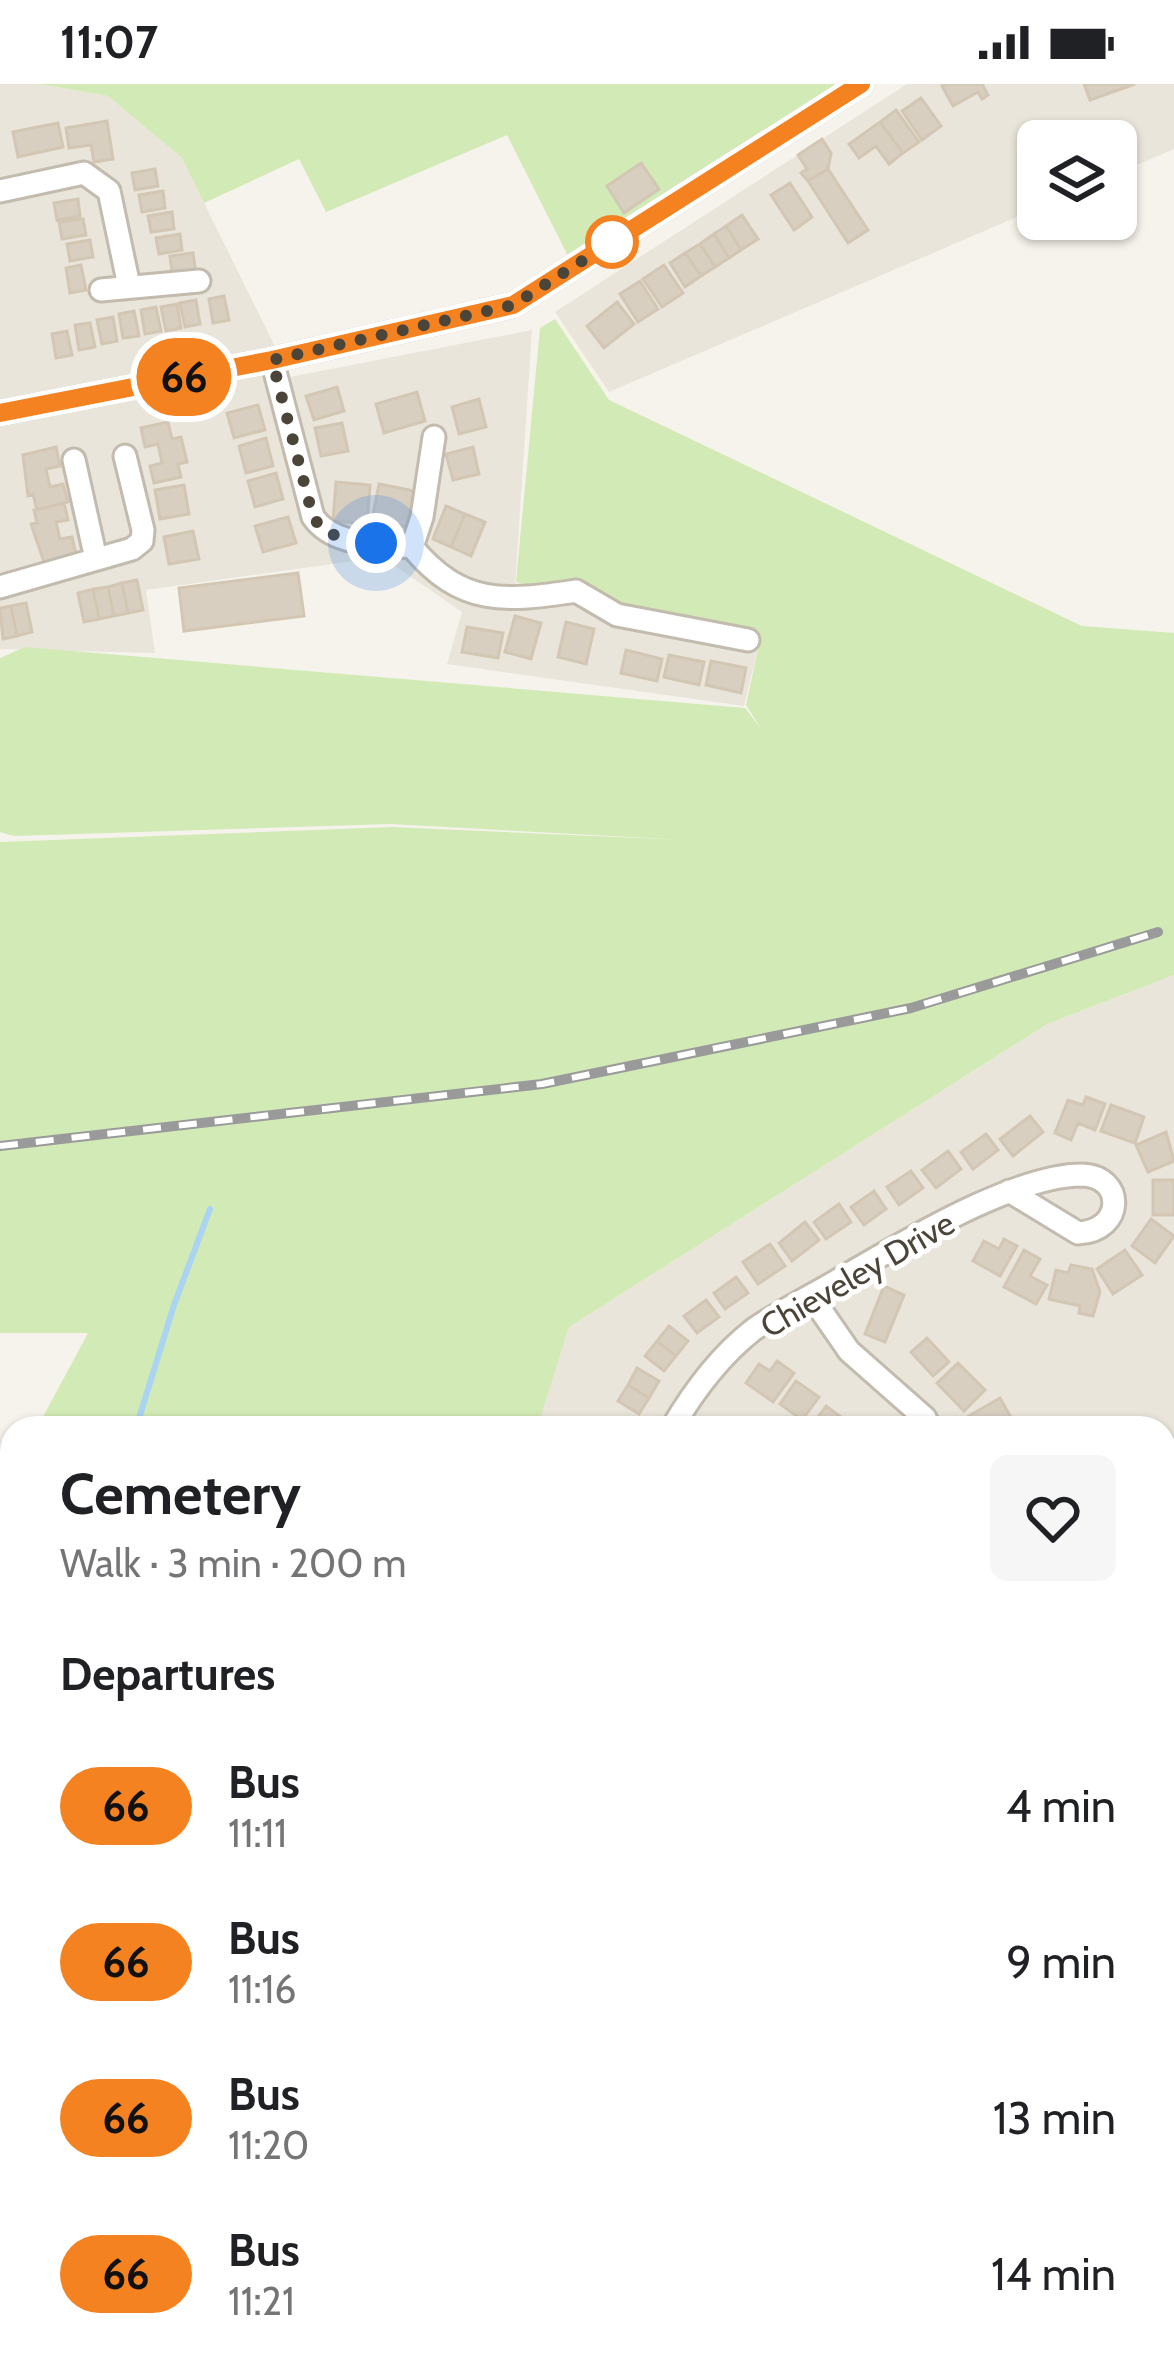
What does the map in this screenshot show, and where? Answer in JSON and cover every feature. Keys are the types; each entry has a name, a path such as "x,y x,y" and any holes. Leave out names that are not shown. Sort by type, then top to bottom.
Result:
{"street":[{"path":"0,413 272,360 513,305 861,84"},
{"path":"0,191 84,173 110,190 129,286"},
{"path":"101,290 200,281"},
{"path":"272,360 313,517 323,531 342,539 412,547 435,574 470,591 514,601 576,591 616,615 748,640"},
{"path":"412,547 422,517 434,437"},
{"path":"0,587 132,549 142,541 125,456"},
{"path":"74,460 95,559"},
{"path":"611,638 616,615"},
{"name":"Chieveley Drive","path":"679,1416 694,1390 752,1331 909,1240 1009,1191"},
{"path":"811,1296 849,1351 923,1416"}],"shaded area":[{"path":"0,84 39,84 108,96 182,158 290,377 532,330 515,586 761,636 744,706 447,664 462,612 382,557 146,590 155,653 0,649"},
{"path":"907,84 1174,84 1174,149 1137,165 1137,120 1017,120 1017,217 609,392 555,312"},
{"path":"1174,975 1174,1416 540,1416 569,1327 1047,1024"}],"green space":[{"path":"39,84 838,84 569,258 507,135 326,212 299,159 204,203 182,158 108,96"},
{"path":"555,319 609,400 1082,626 1174,633 1174,975 1047,1024 569,1327 541,1416 43,1416 88,1333 0,1333 0,842 392,827 684,840 391,824 14,836 0,832 0,658 25,647 745,708 762,730 746,705 761,635 516,582 540,328"}],"building":[{"path":"982,84 988,95 982,99 978,92 953,106 942,86"},
{"path":"1084,84 1135,84 1090,100"},
{"path":"921,98 941,126 922,140 902,111"},
{"path":"896,110 919,142 903,153 880,122"},
{"path":"107,121 113,159 94,162 91,145 69,148 66,128"},
{"path":"880,122 903,153 889,164 876,146 859,158 849,144"},
{"path":"58,123 63,147 18,157 13,132"},
{"path":"822,139 831,153 828,169 808,181 801,173 807,169 798,155"},
{"path":"641,163 659,189 624,213 607,186"},
{"path":"155,169 158,186 135,190 132,173"},
{"path":"828,169 868,230 848,243 808,181"},
{"path":"790,183 812,217 794,230 771,195"},
{"path":"163,191 165,208 142,212 139,195"},
{"path":"78,199 80,216 57,220 54,203"},
{"path":"172,212 174,229 151,232 148,216"},
{"path":"742,215 758,239 741,250 726,226"},
{"path":"83,219 86,235 62,239 59,222"},
{"path":"726,226 741,250 729,258 714,234"},
{"path":"180,234 182,250 159,254 156,238"},
{"path":"714,234 729,258 715,267 700,244"},
{"path":"90,240 93,257 70,261 67,244"},
{"path":"700,244 715,267 701,276 685,253"},
{"path":"193,253 196,275 173,279 170,256"},
{"path":"685,253 701,276 685,287 670,263"},
{"path":"81,265 86,290 70,293 66,268"},
{"path":"664,265 683,293 662,307 643,279"},
{"path":"640,281 658,309 638,322 620,294"},
{"path":"224,296 229,320 213,323 209,299"},
{"path":"196,300 200,324 185,327 180,303"},
{"path":"617,302 634,324 604,348 587,326"},
{"path":"177,304 181,328 166,331 161,307"},
{"path":"156,307 161,331 145,334 141,310"},
{"path":"134,311 139,336 123,338 119,314"},
{"path":"113,317 117,341 102,344 97,320"},
{"path":"90,323 95,347 79,350 75,325"},
{"path":"67,331 72,355 56,358 52,334"},
{"path":"337,387 344,411 314,420 306,396"},
{"path":"417,392 425,421 384,433 376,404"},
{"path":"479,399 486,427 459,434 452,407"},
{"path":"258,405 265,430 234,438 227,413"},
{"path":"168,422 172,439 181,437 187,462 178,464 181,477 154,483 150,466 162,463 158,444 145,447 141,428"},
{"path":"342,423 348,451 321,456 315,428"},
{"path":"266,438 273,466 246,473 239,446"},
{"path":"56,447 60,466 46,469 50,487 63,484 68,502 37,510 33,494 28,496 23,455"},
{"path":"473,447 479,474 453,480 446,454"},
{"path":"276,473 283,499 255,507 248,481"},
{"path":"336,482 370,485 367,524 333,521"},
{"path":"379,484 414,491 407,527 372,520"},
{"path":"184,485 189,514 160,519 155,490"},
{"path":"64,503 68,520 56,522 60,539 72,537 76,555 44,562 31,524 37,523 34,510"},
{"path":"446,506 465,514 451,547 433,539"},
{"path":"465,514 485,522 471,556 451,547"},
{"path":"288,517 296,543 263,552 255,526"},
{"path":"193,531 199,559 169,564 164,537"},
{"path":"298,573 304,616 184,631 179,588"},
{"path":"137,580 143,610 128,613 122,583"},
{"path":"122,583 128,613 114,616 108,587"},
{"path":"108,587 114,616 99,619 93,589"},
{"path":"93,589 99,619 84,622 78,593"},
{"path":"26,603 32,632 17,636 11,606"},
{"path":"11,606 17,636 3,639 0,608"},
{"path":"515,616 541,623 531,659 505,652"},
{"path":"566,622 594,629 586,664 558,657"},
{"path":"467,627 503,633 498,658 462,652"},
{"path":"626,650 662,659 657,681 621,673"},
{"path":"669,655 704,662 699,685 664,677"},
{"path":"711,661 746,668 741,693 706,685"},
{"path":"1086,1097 1105,1104 1095,1130 1078,1123 1071,1140 1055,1133 1068,1100 1083,1105"},
{"path":"1111,1105 1144,1117 1135,1143 1101,1131"},
{"path":"1030,1116 1043,1132 1013,1156 1000,1139"},
{"path":"1166,1132 1174,1161 1148,1172 1136,1145"},
{"path":"986,1134 998,1150 973,1169 961,1152"},
{"path":"948,1151 961,1169 936,1188 922,1170"},
{"path":"911,1171 923,1188 899,1205 887,1187"},
{"path":"1153,1180 1174,1180 1174,1215 1153,1215"},
{"path":"874,1191 886,1209 864,1225 851,1207"},
{"path":"839,1204 851,1222 826,1239 814,1222"},
{"path":"1151,1219 1174,1236 1155,1263 1132,1246"},
{"path":"805,1222 819,1240 792,1261 779,1243"},
{"path":"1004,1239 1017,1246 1000,1276 973,1261 984,1241 999,1249"},
{"path":"770,1244 785,1266 758,1284 743,1262"},
{"path":"1024,1250 1040,1259 1030,1276 1047,1285 1036,1304 1004,1287"},
{"path":"1125,1250 1142,1275 1113,1294 1097,1269"},
{"path":"1071,1265 1092,1269 1100,1292 1093,1316 1079,1313 1080,1306 1049,1299 1056,1270 1068,1273"},
{"path":"736,1277 748,1293 725,1309 714,1293"},
{"path":"884,1286 904,1295 885,1342 865,1334"},
{"path":"706,1300 719,1317 697,1333 684,1316"},
{"path":"669,1326 688,1341 676,1356 657,1341"},
{"path":"927,1338 949,1362 933,1376 911,1352"},
{"path":"657,1341 676,1356 664,1371 645,1356"},
{"path":"777,1361 794,1373 773,1402 746,1383 759,1364 770,1371"},
{"path":"958,1363 985,1390 964,1411 937,1383"},
{"path":"637,1368 659,1381 649,1398 628,1385"},
{"path":"796,1381 819,1397 805,1416 796,1416 780,1404"},
{"path":"628,1385 649,1398 639,1414 618,1401"},
{"path":"1000,1398 1010,1416 969,1416"},
{"path":"826,1406 840,1416 819,1416"}],"waterway":[{"path":"140,1416 210,1209"}],"railway":[{"path":"0,1146 542,1084 911,1008 1158,932"}],"bus line":[{"name":"66","path":"0,413 272,360 513,305 861,84"}],"route":[{"path":"376,543 342,539 323,531 313,517 272,360 513,305 612,242"}]}
